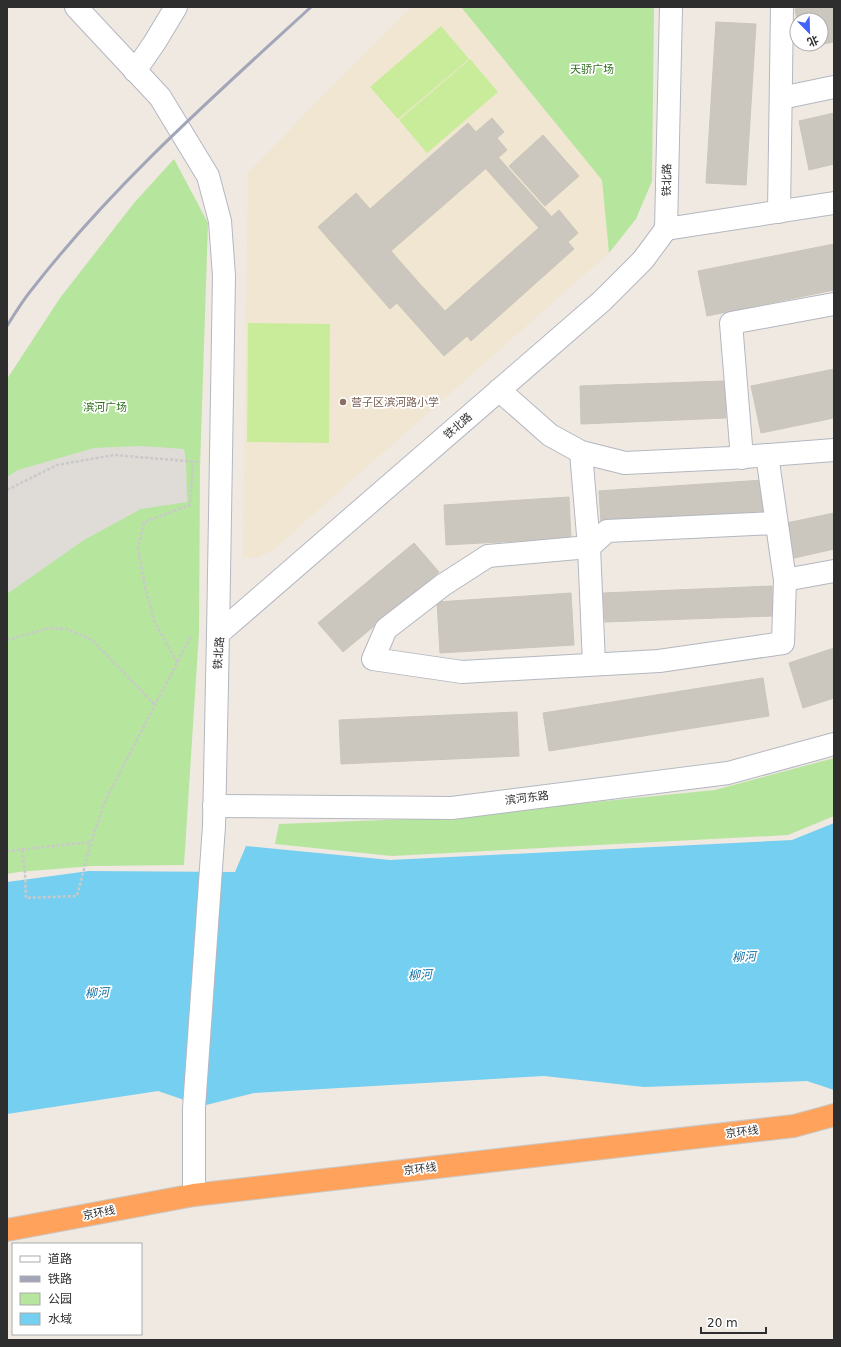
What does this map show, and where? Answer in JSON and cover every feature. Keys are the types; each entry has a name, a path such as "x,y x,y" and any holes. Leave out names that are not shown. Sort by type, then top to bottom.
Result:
{"highway":[{"name":"京环线","path":"7,1230 194,1195 794,1126 834,1115"}],"street":[{"path":"76,7 160,98 208,176 220,221 224,276 218,634"},
{"path":"135,71 156,42 176,7"},
{"name":"铁北路","path":"194,1195 194,1108 214,816 218,634 602,302 643,260 666,229 671,7"},
{"path":"779,212 782,7"},
{"path":"781,98 834,87"},
{"path":"666,229 834,203"},
{"path":"742,458 732,323 834,304"},
{"path":"499,390 550,435 581,452 625,463 742,458 834,450"},
{"path":"581,452 589,547 594,664"},
{"path":"767,455 784,580 783,643 659,661 462,672 372,659 386,629 443,585 488,556 589,547 607,532 776,523"},
{"path":"784,580 834,571"},
{"name":"滨河东路","path":"214,816 452,808 728,773 834,744"}],"path":[{"path":"7,490 57,465 114,455 221,463"},
{"path":"177,663 155,623 144,587 138,547 144,522 190,504 193,462"},
{"path":"7,640 48,628 67,629 92,640 155,705"},
{"path":"22,850 26,898 77,896 91,842 106,799 191,636"},
{"path":"7,851 91,842"}],"shaded area":[{"name":"营子区滨河路小学","path":"411,7 461,7 602,180 609,253 273,550 256,558 243,557 248,172"},
{"path":"141,446 184,449 186,461 187,502 141,509 84,540 7,594 7,477 18,470 94,448"}],"green space":[{"name":"天骄广场","path":"461,7 654,7 652,181 636,219 609,253 602,180"},
{"path":"441,26 469,59 398,119 370,87"},
{"path":"470,59 498,92 427,153 399,120"},
{"name":"滨河广场","path":"174,159 208,223 200,467 199,632 184,865 92,866 7,874 7,379 60,298 134,203"},
{"path":"248,323 330,324 329,443 247,442"},
{"path":"834,758 834,816 788,835 392,856 275,844 279,824 437,818 715,790"}],"water":[{"name":"柳河","path":"834,823 834,1090 807,1081 644,1087 544,1076 254,1093 202,1106 158,1091 7,1114 7,882 89,871 235,872 246,846 390,860 792,840"}],"building":[{"path":"803,7 834,7 834,42 829,43 829,12 796,12 795,9"},
{"path":"716,22 756,24 746,185 706,183"},
{"path":"834,113 834,164 809,170 799,121"},
{"path":"492,118 504,132 497,138 507,150 391,251 419,283 390,309 318,227 356,193 370,209 468,123 476,132"},
{"path":"543,135 579,176 545,206 509,166"},
{"path":"498,157 551,216 539,228 486,169"},
{"path":"559,210 578,233 568,242 574,249 471,341 467,336 444,356 397,303 419,283 445,311"},
{"path":"834,244 834,290 707,316 698,271"},
{"path":"834,369 834,418 761,433 751,386"},
{"path":"724,381 726,418 581,424 580,386"},
{"path":"763,480 765,513 601,523 599,491"},
{"path":"569,497 571,538 446,545 444,505"},
{"path":"834,513 834,549 790,559 782,524"},
{"path":"414,543 439,572 343,652 318,623"},
{"path":"772,586 773,616 605,622 603,593"},
{"path":"571,593 574,645 440,653 437,602"},
{"path":"834,648 834,698 803,708 789,663"},
{"path":"763,678 769,716 549,751 543,713"},
{"path":"517,712 519,756 341,764 339,720"}],"railway":[{"path":"7,326 26,297 64,250 131,177 166,142 311,7"}],"place":[{"name":"营子区滨河路小学","path":"343,402"}]}
